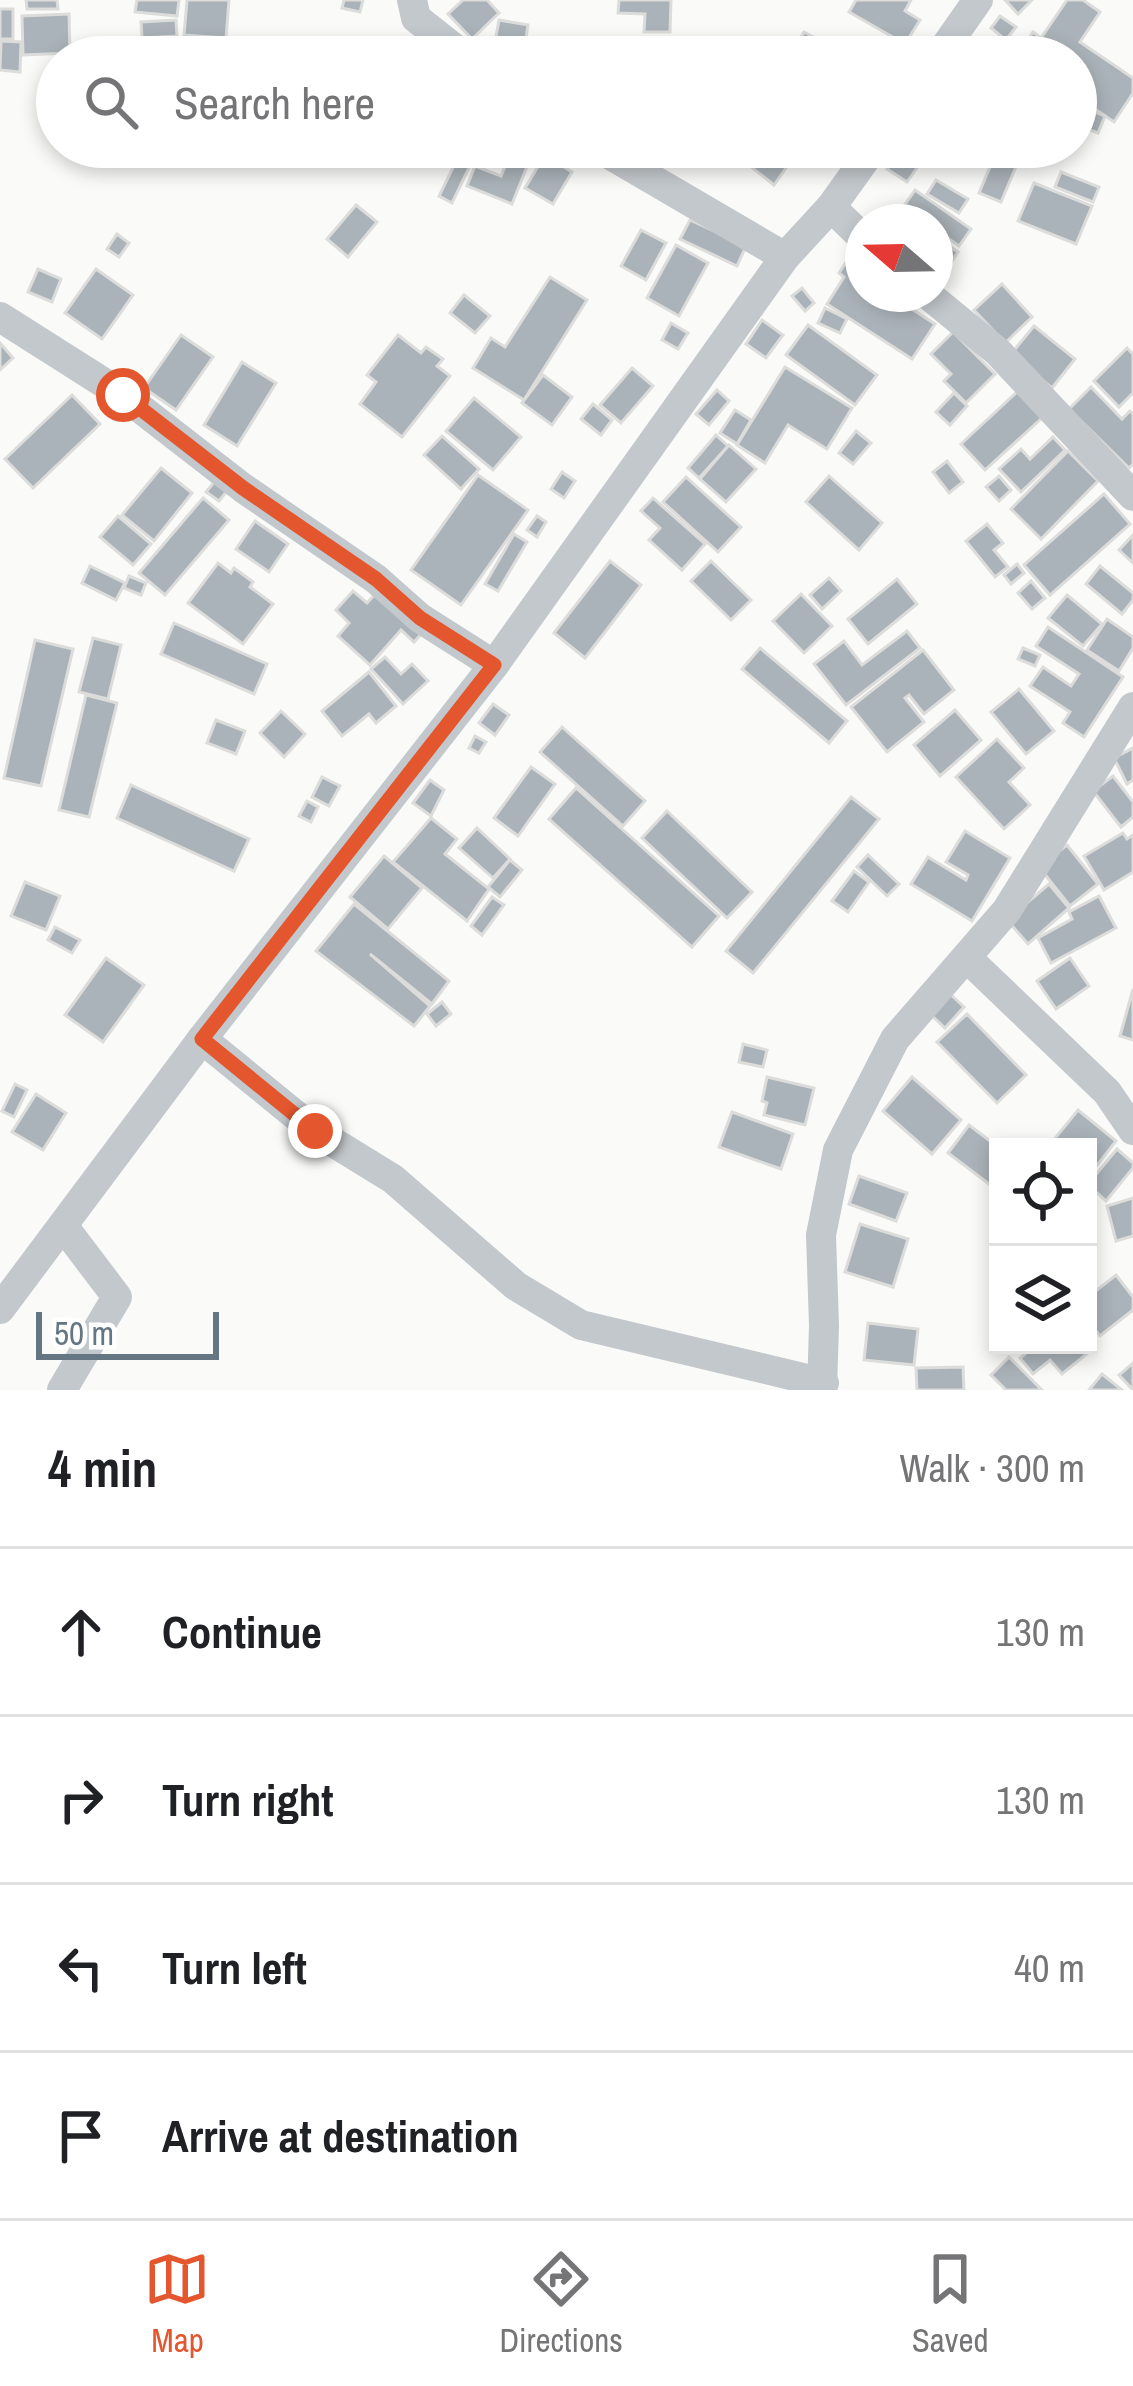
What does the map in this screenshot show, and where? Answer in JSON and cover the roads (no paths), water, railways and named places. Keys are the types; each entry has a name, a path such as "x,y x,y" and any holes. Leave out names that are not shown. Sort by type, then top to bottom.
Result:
{"street":[{"path":"412,0 416,18 439,36"},
{"path":"953,36 979,0"},
{"path":"633,168 785,257"},
{"path":"0,1309 202,1039 494,665 785,257 859,168"},
{"path":"831,207 845,221"},
{"path":"949,312 998,352 1133,496"},
{"path":"0,317 123,395 243,488 376,579 420,618 494,665"},
{"path":"202,1039 315,1131 393,1179 516,1286 581,1325 823,1386 820,1235 838,1150 896,1039 1006,910 1132,712"},
{"path":"967,958 1107,1092 1133,1130"},
{"path":"62,1390 117,1298 64,1227"}]}
